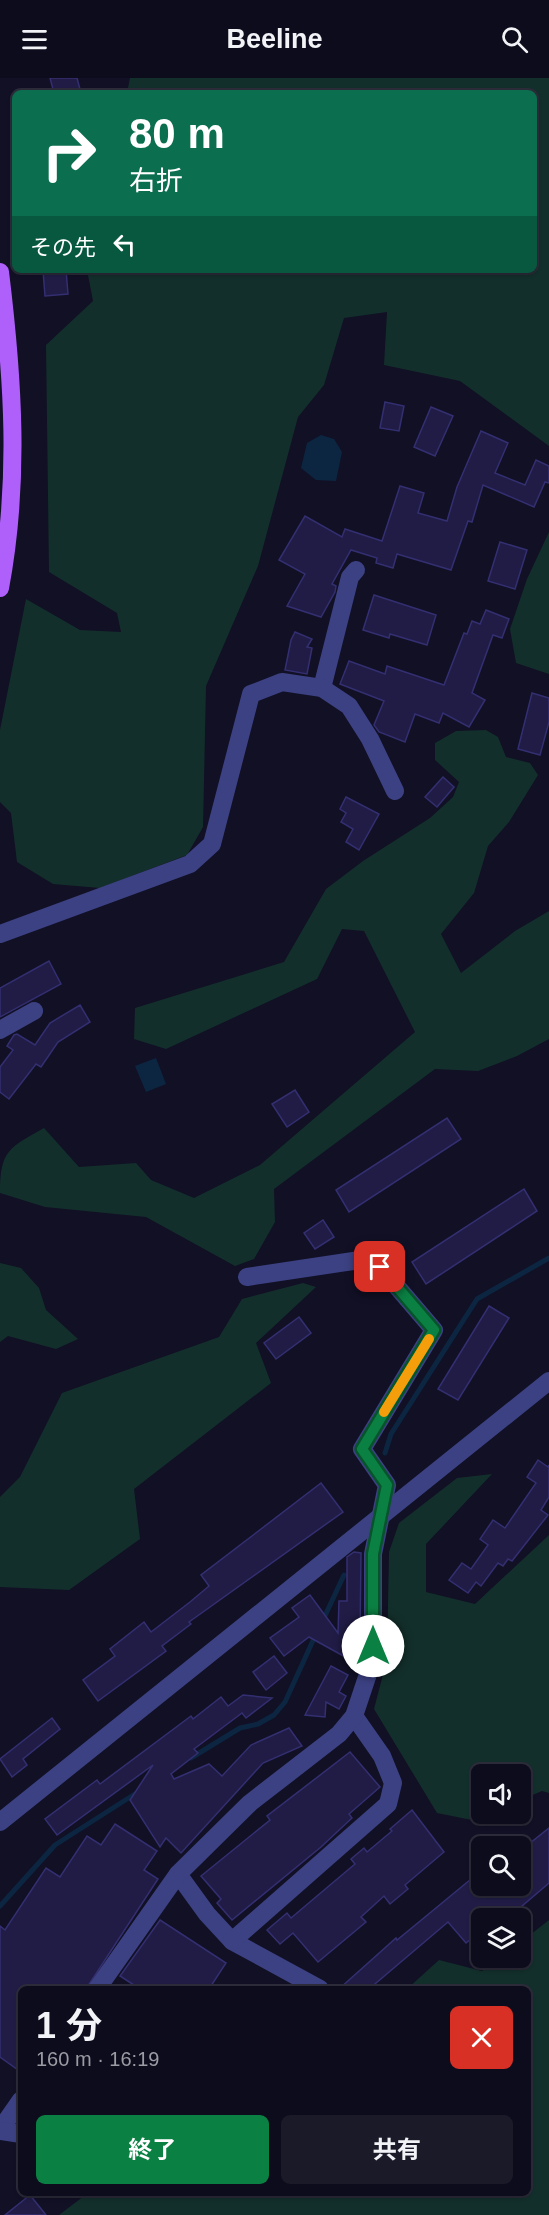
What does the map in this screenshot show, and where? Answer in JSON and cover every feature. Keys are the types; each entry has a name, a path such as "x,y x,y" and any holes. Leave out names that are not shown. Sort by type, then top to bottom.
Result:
{"main road":[{"path":"0,272 12,374 14,448 8,545 0,588"}],"street":[{"path":"322,687 350,577 356,570"},
{"path":"0,934 190,864 212,844 250,694 282,682 322,687 349,706 370,739 395,791"},
{"path":"0,1030 34,1011"},
{"path":"99,1986 178,1874 250,1803 332,1741 354,1716 368,1674 373,1646 373,1554 387,1485 362,1449 434,1330 380,1267 360,1260 247,1277"},
{"path":"0,1822 549,1381"},
{"path":"232,1941 388,1804 393,1782 382,1756 354,1716"},
{"path":"178,1874 207,1914 232,1941 314,1986"},
{"path":"18,2104 0,2131 18,2134"}],"green space":[{"path":"130,78 549,78 549,446 460,381 384,365 387,312 344,318 324,385 298,417 258,566 206,686 203,827 187,855 100,888 53,884 17,862 11,813 0,802 0,730 26,599 80,630 121,632 117,613 49,572 46,345 93,301 88,273 537,273 537,90 128,90"},
{"path":"549,532 549,674 516,663 510,629 527,579"},
{"path":"486,730 498,737 506,757 530,763 538,775 509,822 488,846 474,893 441,934 461,973 515,931 549,911 549,1039 517,1056 478,1071 435,1069 274,1189 275,1222 254,1259 235,1266 146,1217 45,1207 0,1193 2,1168 9,1152 44,1128 79,1167 136,1163 151,1180 194,1198 260,1165 415,1032 364,931 342,929 317,979 166,1049 134,1039 135,1008 284,962 326,889 363,861 430,818 453,797 459,782 435,760 435,743 456,731"},
{"path":"0,1263 21,1268 39,1288 46,1310 78,1339 56,1349 8,1336 0,1342"},
{"path":"303,1283 316,1287 256,1343 271,1383 134,1489 140,1539 69,1590 0,1587 0,1497 20,1477 62,1393 219,1337 242,1299"},
{"path":"492,1474 426,1544 426,1592 475,1604 549,1535 549,1793 542,1791 531,1796 531,1764 471,1764 471,1820 437,1813 374,1709 387,1659 389,1552 399,1523 457,1478"},
{"path":"549,1920 549,2215 59,2215 84,2196 531,2196 531,1986 410,1986 439,1960 482,1971 486,1968 531,1968 531,1934"}],"water":[{"path":"321,435 334,439 342,452 336,481 316,480 301,468 307,443"},
{"path":"156,1058 166,1084 146,1092 135,1066"}],"building":[{"path":"50,78 77,78 80,90 53,90"},
{"path":"43,273 66,273 68,294 45,296"},
{"path":"385,402 404,406 399,431 380,428"},
{"path":"431,407 453,416 435,456 414,447"},
{"path":"481,431 508,443 495,473 525,485 536,460 549,466 549,483 545,482 534,507 483,485 472,522 468,521 451,570 397,554 393,568 376,563 377,558 351,550 332,584 336,586 335,592 321,617 287,606 305,574 279,560 305,516 342,537 345,529 382,541 400,486 424,493 418,513 447,521 457,487"},
{"path":"500,542 527,550 515,589 488,581"},
{"path":"374,595 436,615 427,645 390,634 389,638 363,630"},
{"path":"486,610 509,619 502,638 493,635 472,693 485,700 469,727 443,713 439,723 415,714 405,742 379,732 374,725 384,701 340,684 349,661 385,674 387,666 444,685 464,633 467,634 472,621 480,624"},
{"path":"295,632 312,639 307,647 312,648 307,674 285,670 291,640"},
{"path":"532,693 549,698 549,722 540,755 518,749"},
{"path":"443,777 454,787 437,807 425,797"},
{"path":"346,797 379,814 359,850 346,842 353,829 341,822 346,813 340,809"},
{"path":"49,961 61,984 0,1017 0,988"},
{"path":"80,1005 90,1022 58,1042 41,1067 36,1064 9,1099 0,1092 0,1067 13,1050 7,1046 14,1035 17,1034 35,1045 50,1023"},
{"path":"295,1090 309,1112 287,1127 272,1104"},
{"path":"447,1118 461,1139 349,1212 336,1190"},
{"path":"524,1189 537,1211 426,1284 412,1262"},
{"path":"323,1220 334,1237 315,1249 304,1233"},
{"path":"489,1306 509,1318 458,1400 438,1389"},
{"path":"299,1317 311,1333 276,1359 264,1343"},
{"path":"538,1460 548,1467 549,1465 549,1497 541,1510 548,1515 512,1561 508,1559 503,1566 498,1563 481,1586 476,1582 468,1593 449,1580 462,1563 471,1569 488,1545 480,1539 493,1520 505,1528 536,1483 527,1477"},
{"path":"321,1483 343,1512 189,1622 191,1624 162,1646 166,1651 98,1701 83,1680 115,1656 110,1649 144,1622 151,1632 190,1602 209,1586 201,1575"},
{"path":"354,1552 361,1553 360,1638 353,1651 359,1660 358,1664 309,1637 284,1656 270,1638 299,1617 292,1608 310,1595 338,1633 339,1601 347,1601 347,1557"},
{"path":"274,1656 287,1673 266,1690 253,1672"},
{"path":"331,1666 348,1675 339,1692 346,1696 339,1709 326,1702 325,1717 305,1715"},
{"path":"243,1695 272,1698 246,1718 242,1713 194,1749 198,1753 171,1774 174,1779 209,1764 222,1776 251,1745 289,1728 302,1746 263,1763 181,1853 166,1838 160,1847 130,1800 153,1765 57,1835 45,1819 97,1780 100,1784 191,1716 193,1719 221,1697 228,1706"},
{"path":"52,1718 60,1729 23,1759 27,1765 12,1777 0,1759"},
{"path":"350,1752 380,1787 349,1814 352,1818 321,1847 232,1920 217,1903 221,1899 201,1876 270,1820 267,1816"},
{"path":"412,1810 444,1852 405,1885 408,1889 390,1904 384,1896 361,1917 366,1922 318,1962 293,1933 280,1944 267,1930 287,1913 291,1918 355,1864 351,1859 364,1848 367,1852"},
{"path":"115,1824 157,1851 144,1870 158,1879 88,1986 18,1986 18,2070 0,2057 0,1926 5,1930 46,1868 60,1877 87,1836 101,1845"},
{"path":"549,1828 549,1883 520,1908 471,1908 471,1939 466,1943 448,1922 373,1986 342,1986 396,1938 397,1940 471,1879 471,1896 531,1896 531,1842"},
{"path":"160,1920 226,1963 211,1986 135,1986 120,1976"},
{"path":"31,2196 46,2215 5,2215"}],"waterway":[{"path":"385,1453 391,1434 477,1299 549,1258"},
{"path":"323,1620 344,1575"},
{"path":"191,1758 240,1728 258,1724 274,1715 285,1702 316,1634"},
{"path":"0,1906 55,1845 138,1792"}],"slow traffic":[{"path":"384,1412 429,1339"}],"route":[{"path":"373,1646 373,1554 387,1485 362,1449 434,1330 380,1267"}]}
